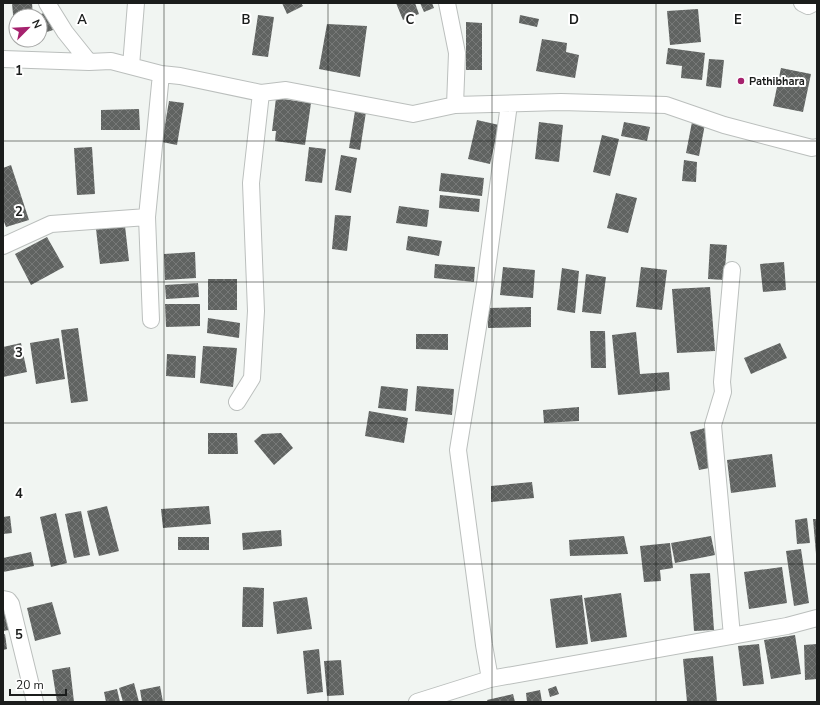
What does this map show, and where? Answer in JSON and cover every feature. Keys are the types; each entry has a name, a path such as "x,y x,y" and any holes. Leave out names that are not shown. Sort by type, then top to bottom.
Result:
{"street":[{"path":"47,3 65,32 88,62"},
{"path":"131,66 136,3"},
{"path":"447,3 457,54 455,105"},
{"path":"802,3 808,6 814,3"},
{"path":"3,59 88,62 111,61 161,74 180,76 261,93 286,90 413,114 455,105 561,102 666,105 724,125 812,148 817,147"},
{"path":"151,320 147,217 161,74"},
{"path":"237,402 252,378 256,311 251,183 261,93"},
{"path":"490,679 484,645 458,450 485,284 509,104"},
{"path":"3,246 51,224 147,217"},
{"path":"732,270 722,382 723,392 713,425 732,636"},
{"path":"3,599 8,600 11,604 35,702"},
{"path":"417,702 490,679 787,626 817,618"}],"building":[{"path":"12,3 32,3 32,8 12,8"},
{"path":"282,3 301,3 303,6 287,14"},
{"path":"396,3 415,3 419,14 403,20"},
{"path":"420,3 432,3 434,8 424,12"},
{"path":"698,9 701,42 670,45 667,11"},
{"path":"258,15 274,17 268,57 252,55"},
{"path":"520,15 539,19 537,27 519,23"},
{"path":"48,17 53,30 48,32"},
{"path":"466,22 482,23 482,70 466,70"},
{"path":"327,24 367,26 360,77 319,69"},
{"path":"542,39 567,43 566,52 579,55 575,78 536,71"},
{"path":"668,48 705,53 702,80 681,78 682,66 666,64"},
{"path":"709,59 724,60 721,88 706,86"},
{"path":"781,68 811,74 803,112 773,106"},
{"path":"276,98 311,103 305,145 275,141 276,131 272,131"},
{"path":"169,101 184,103 177,145 162,142"},
{"path":"139,109 140,130 101,130 101,110"},
{"path":"355,111 366,112 360,150 349,148"},
{"path":"477,120 499,125 490,164 468,159"},
{"path":"539,122 563,125 559,162 535,159"},
{"path":"624,122 650,127 647,141 621,136"},
{"path":"692,122 705,124 699,156 686,153"},
{"path":"602,135 619,139 610,176 593,172"},
{"path":"92,147 95,194 77,195 74,148"},
{"path":"309,147 326,149 322,183 305,181"},
{"path":"341,155 357,158 351,193 335,190"},
{"path":"684,160 697,162 696,182 682,181"},
{"path":"11,165 29,220 6,227 3,219 3,168"},
{"path":"441,173 484,178 482,196 439,191"},
{"path":"616,193 637,198 628,233 607,228"},
{"path":"440,195 480,199 479,212 439,208"},
{"path":"399,206 429,210 427,227 396,223"},
{"path":"335,215 351,216 347,251 332,249"},
{"path":"125,226 129,261 100,264 96,229"},
{"path":"408,236 442,241 439,256 406,250"},
{"path":"47,237 64,267 31,285 15,254"},
{"path":"710,244 727,245 724,280 708,279"},
{"path":"195,252 196,278 165,280 164,254"},
{"path":"784,262 786,290 763,292 760,264"},
{"path":"435,264 475,267 474,282 434,278"},
{"path":"503,267 535,270 533,298 500,295"},
{"path":"641,267 667,270 662,310 636,307"},
{"path":"562,268 579,271 575,313 557,310"},
{"path":"586,274 606,277 601,314 582,312"},
{"path":"208,279 237,279 237,310 208,310"},
{"path":"198,283 199,297 166,299 165,285"},
{"path":"710,287 715,351 677,353 672,289"},
{"path":"165,304 200,304 200,326 166,327"},
{"path":"531,307 531,327 488,328 488,308"},
{"path":"208,318 240,323 239,338 207,333"},
{"path":"78,328 88,401 71,403 61,330"},
{"path":"590,331 605,331 606,368 591,368"},
{"path":"636,332 640,374 669,372 670,390 618,395 612,335"},
{"path":"416,334 448,334 448,350 416,349"},
{"path":"59,338 65,379 36,384 30,343"},
{"path":"21,343 27,372 3,377 3,347"},
{"path":"780,343 787,358 751,374 744,358"},
{"path":"203,346 237,348 233,387 200,383"},
{"path":"167,354 196,356 195,378 166,376"},
{"path":"381,386 408,389 406,411 378,408"},
{"path":"417,386 454,389 452,415 415,411"},
{"path":"579,407 579,421 544,423 543,410"},
{"path":"369,411 408,418 404,443 365,436"},
{"path":"705,428 714,467 699,470 690,432"},
{"path":"208,433 237,433 238,454 208,454"},
{"path":"281,433 293,448 274,465 254,441 262,434"},
{"path":"772,454 776,487 731,493 727,460"},
{"path":"532,482 534,498 491,502 491,486"},
{"path":"107,506 119,551 99,556 87,511"},
{"path":"209,506 211,524 163,528 161,509"},
{"path":"81,511 90,555 74,558 65,514"},
{"path":"56,513 67,563 51,567 40,517"},
{"path":"10,516 12,533 3,534 3,517"},
{"path":"807,518 810,543 797,544 795,520"},
{"path":"813,519 817,519 816,554"},
{"path":"281,530 282,546 243,550 242,533"},
{"path":"624,536 628,554 570,556 569,540"},
{"path":"711,536 715,555 675,563 671,543"},
{"path":"178,537 209,537 209,550 178,550"},
{"path":"670,543 673,568 660,570 661,581 644,582 640,546"},
{"path":"801,549 809,603 794,606 786,551"},
{"path":"31,552 34,566 3,572 3,558"},
{"path":"782,567 787,603 749,609 744,572"},
{"path":"710,573 714,630 694,631 690,574"},
{"path":"243,587 264,588 263,627 242,627"},
{"path":"621,593 627,637 591,642 584,598"},
{"path":"582,595 588,644 556,648 550,599"},
{"path":"307,597 312,629 277,634 273,602"},
{"path":"52,602 61,634 35,641 27,608"},
{"path":"7,613 9,630 3,631 3,614"},
{"path":"5,634 7,649 3,650 3,635"},
{"path":"795,635 801,674 771,679 764,640"},
{"path":"759,644 764,684 743,686 738,646"},
{"path":"817,644 817,679 805,680 804,645"},
{"path":"319,649 323,692 307,694 303,651"},
{"path":"713,656 717,702 687,702 683,659"},
{"path":"341,660 344,695 327,696 324,661"},
{"path":"70,667 74,702 57,702 52,670"},
{"path":"134,683 139,702 123,702 119,688"},
{"path":"160,686 163,702 142,702 140,690"},
{"path":"556,686 559,694 550,697 548,689"},
{"path":"117,689 120,702 106,702 104,692"},
{"path":"540,690 542,702 527,702 526,693"},
{"path":"513,694 515,702 488,702 487,700"}],"place":[{"name":"Pathibhara","path":"741,81"}]}
